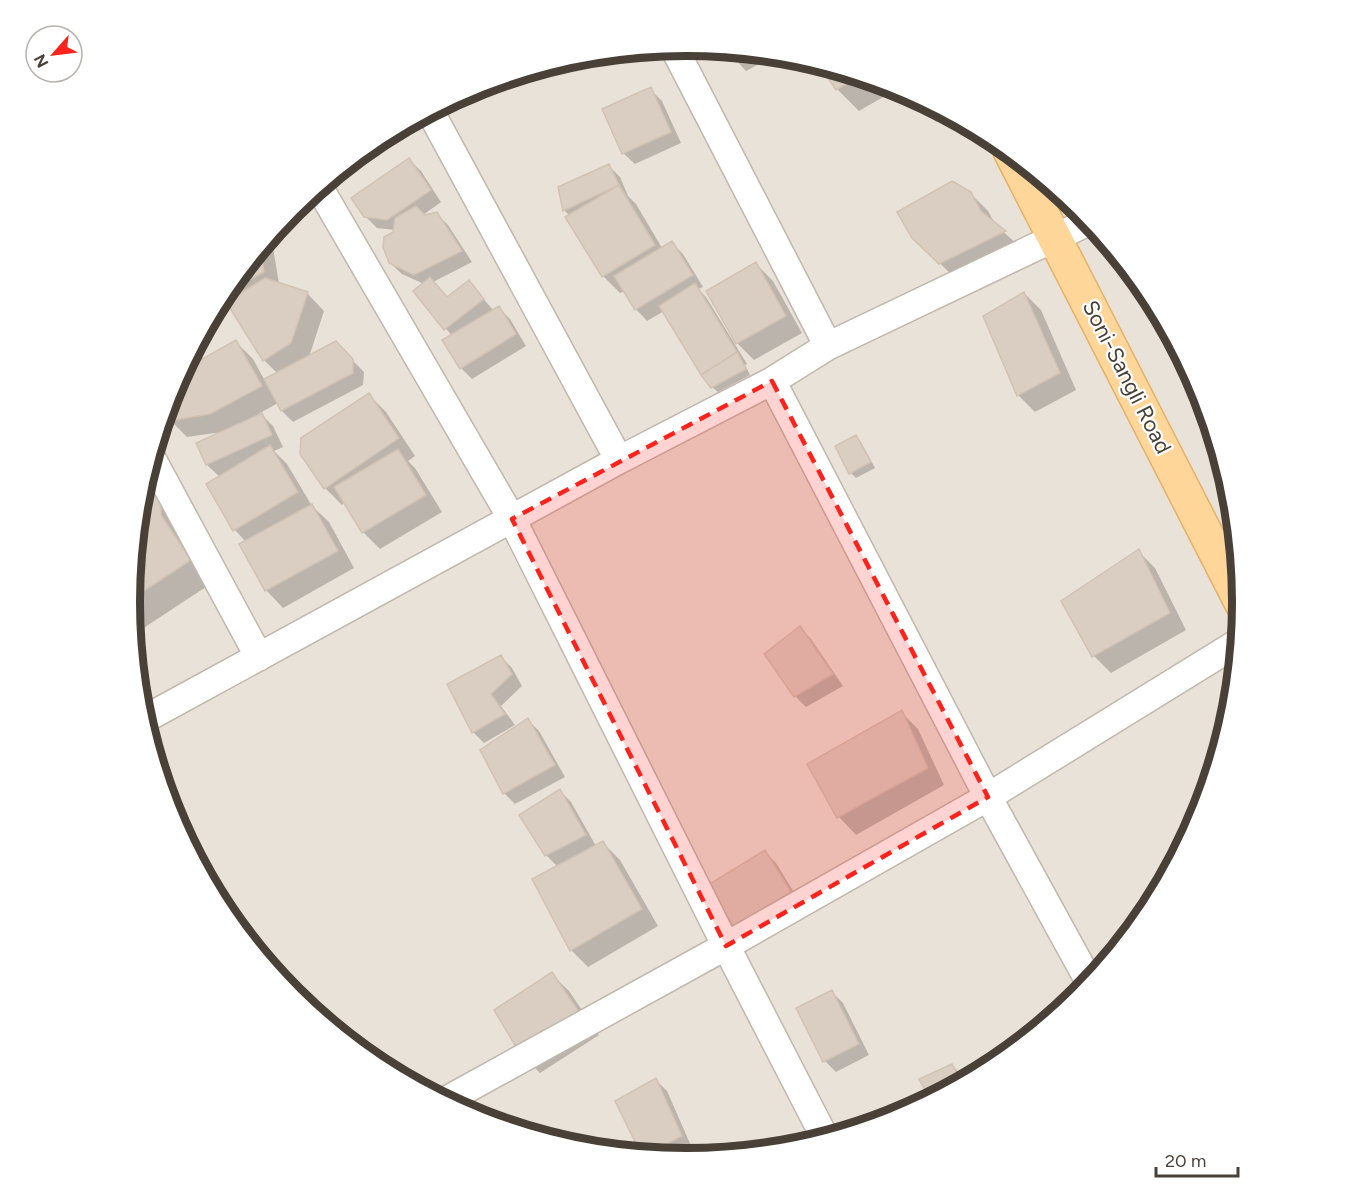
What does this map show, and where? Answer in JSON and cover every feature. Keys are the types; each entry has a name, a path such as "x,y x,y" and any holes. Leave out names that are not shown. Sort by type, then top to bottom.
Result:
{"main road":[{"name":"Soni-Sangli Road","path":"1020,169 1231,583"}],"street":[{"path":"678,56 828,346"},
{"path":"434,118 619,460"},
{"path":"323,194 512,519 821,1130"},
{"path":"152,715 619,460 772,381 828,346 1082,225"},
{"path":"772,381 988,797 1085,974"},
{"path":"157,468 259,657"},
{"path":"455,1096 726,946 988,797 1230,648"}],"highlighted area":[{"path":"772,381 988,797 726,946 512,519"}],"shaded area":[{"path":"650,57 722,57 757,60 793,66 862,84 895,97 959,129 1018,168 1046,191 1097,241 1119,269 1140,298 1176,360 1203,426 1213,460 1222,495 1231,566 1231,637 1227,673 1222,708 1203,777 1176,843 1159,874 1140,905 1097,962 1072,988 1018,1035 959,1074 927,1091 862,1119 827,1129 757,1143 686,1148 615,1143 579,1137 510,1119 477,1106 413,1074 354,1035 326,1012 275,962 253,934 232,905 196,843 169,777 159,743 150,708 141,637 141,566 145,530 150,495 169,426 196,360 213,328 232,298 275,241 300,215 354,168 413,129 445,112 510,84 545,74 615,60"}],"building":[{"path":"825,74 851,81 836,90"},
{"path":"651,87 671,132 622,154 602,109"},
{"path":"409,158 431,190 387,220 364,217 351,198"},
{"path":"609,164 619,185 563,211 558,187"},
{"path":"952,181 971,192 981,211 1006,231 939,264 912,238 897,212"},
{"path":"619,185 655,245 602,277 565,217"},
{"path":"416,206 425,215 437,212 462,251 414,275 389,263 383,247 384,237 393,232 395,218"},
{"path":"672,241 693,275 635,310 614,276"},
{"path":"262,258 264,272 242,284"},
{"path":"756,262 786,316 736,344 706,291"},
{"path":"430,277 447,297 469,280 484,299 444,330 413,291"},
{"path":"265,278 308,292 291,343 263,361 228,305 232,299"},
{"path":"695,283 737,352 701,375 659,306"},
{"path":"1024,292 1060,373 1017,396 983,316"},
{"path":"499,306 516,334 460,369 442,340"},
{"path":"236,340 262,386 210,414 171,421 195,363"},
{"path":"336,341 353,359 353,373 281,411 264,379"},
{"path":"737,352 746,369 711,388 701,375"},
{"path":"369,393 399,438 324,489 300,454 301,438"},
{"path":"262,413 272,435 206,465 196,443"},
{"path":"856,435 871,462 849,474 835,446"},
{"path":"270,445 298,492 233,531 206,484"},
{"path":"398,449 426,495 362,533 334,487"},
{"path":"152,485 162,495 161,515 191,560 140,593 145,530"},
{"path":"312,504 338,551 265,591 239,544"},
{"path":"1139,549 1170,613 1092,657 1061,601"},
{"path":"800,626 833,674 794,697 764,654"},
{"path":"501,655 512,674 491,694 505,714 472,733 447,684"},
{"path":"902,710 928,768 837,818 807,764"},
{"path":"528,718 555,765 503,794 480,750"},
{"path":"560,789 586,835 545,856 519,815"},
{"path":"603,841 642,909 570,951 532,879"},
{"path":"765,850 791,892 734,927 708,885"},
{"path":"552,972 583,1018 522,1057 494,1010"},
{"path":"832,990 859,1044 823,1062 796,1008"},
{"path":"952,1064 958,1075 926,1092 919,1079"},
{"path":"656,1078 682,1136 662,1147 637,1145 615,1101"}]}
